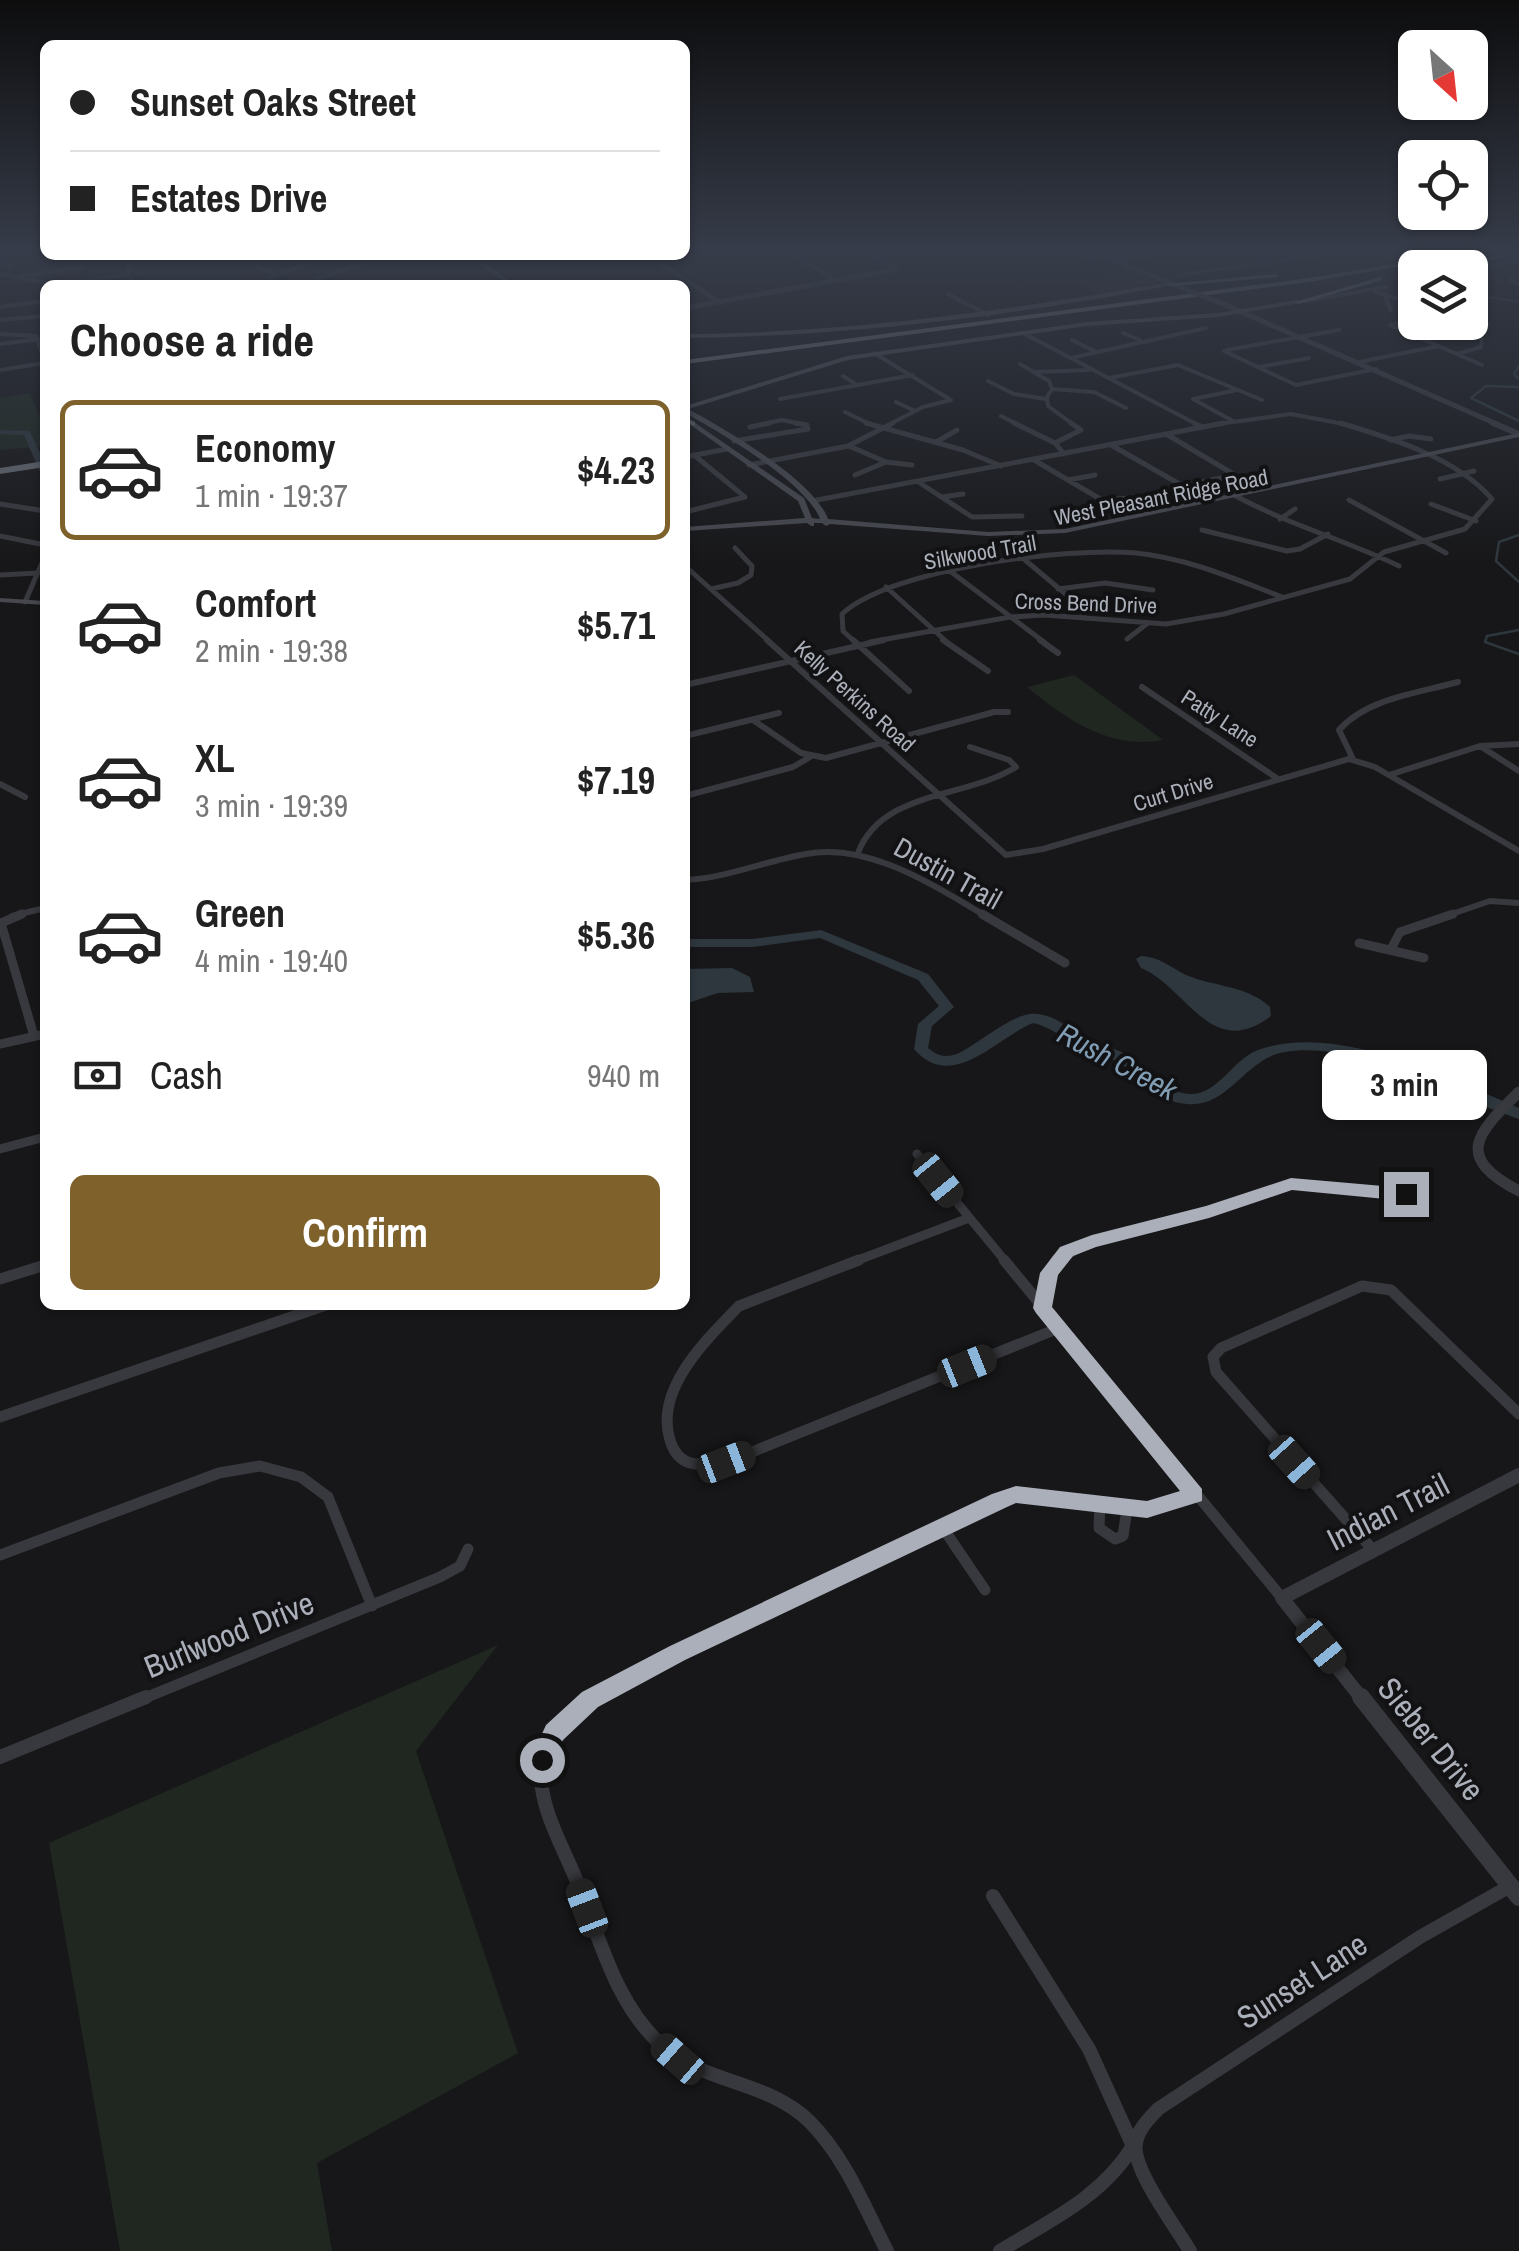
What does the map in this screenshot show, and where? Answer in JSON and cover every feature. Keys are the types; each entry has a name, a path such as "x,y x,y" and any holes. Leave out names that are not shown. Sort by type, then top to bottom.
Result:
{"highway":[{"path":"690,365 750,357"},
{"path":"690,365 755,357"},
{"path":"0,471 40,456"},
{"path":"0,461 40,464"}],"main road":[{"path":"690,414 823,363 880,357"},
{"path":"690,415 816,500 826,519"},
{"path":"690,415 727,449 807,508 810,522"},
{"name":"West Pleasant Ridge Road","path":"690,531 826,519 968,533 1038,533 1238,497 1519,436"},
{"name":"West Pleasant Ridge Road","path":"826,519 970,538 1052,537 1238,497"},
{"path":"788,520 804,516 807,508"},
{"name":"West Pleasant Ridge Road","path":"690,530 788,520 810,522"},
{"path":"0,598 40,600"}],"street":[{"path":"749,464 848,446 915,411 952,398 880,357"},
{"path":"1071,358 1076,357"},
{"path":"1239,357 1296,385 1376,370"},
{"path":"1349,357 1519,436"},
{"path":"1359,362 1384,357"},
{"path":"1465,357 1482,365"},
{"path":"1071,358 1202,427"},
{"path":"1260,367 1309,358"},
{"path":"1020,364 1049,380 1052,389 1046,399 1048,406 1080,430 1055,444"},
{"path":"0,371 40,365"},
{"path":"1109,378 1178,365 1262,400"},
{"path":"1036,372 1092,369"},
{"path":"780,399 913,375"},
{"path":"842,376 857,385"},
{"path":"988,381 1020,396 1046,399"},
{"path":"1052,389 1094,392 1126,408"},
{"path":"1233,421 1193,399 1237,390"},
{"path":"896,402 915,411"},
{"path":"845,412 880,429 975,452 1001,466"},
{"path":"816,500 1233,421 1304,414 1327,418 1430,458 1492,496 1476,521 1430,504"},
{"path":"1000,416 1055,444 1064,454"},
{"path":"735,442 764,438 808,429 807,425 782,420 750,427 764,438"},
{"path":"936,442 957,430"},
{"path":"1111,444 1183,486 1235,475 1166,434"},
{"path":"1389,441 1409,436 1432,439"},
{"path":"848,446 886,462 912,466"},
{"path":"690,456 727,449"},
{"path":"690,511 745,497 694,455"},
{"path":"1034,460 1106,502 1131,498"},
{"path":"856,475 886,462"},
{"path":"1440,479 1474,471"},
{"path":"1068,480 1095,475"},
{"path":"920,483 972,516 1022,516"},
{"path":"942,497 964,494"},
{"path":"1238,497 1280,519 1328,534 1400,566"},
{"path":"1349,500 1446,552"},
{"path":"0,504 40,510"},
{"path":"1280,519 1295,509"},
{"name":"Cross Bend Drive","path":"788,660 854,644 1010,617 1190,621 1350,579 1378,556 1428,542 1476,521"},
{"path":"1202,530 1286,551 1300,549 1328,534"},
{"path":"1,536 40,544"},
{"path":"711,590 738,583 751,574 752,566 735,548"},
{"name":"Silkwood Trail","path":"854,644 840,623 844,609 860,596 952,572 1025,560 1108,552 1146,554 1283,598"},
{"path":"934,559 1058,653"},
{"path":"1025,560 1081,607 1085,618"},
{"path":"27,599 37,586 40,567"},
{"name":"Kelly Perkins Road","path":"690,571 1002,853"},
{"path":"0,576 37,573"},
{"path":"1058,590 1105,583 1153,590"},
{"path":"886,587 931,630 988,672"},
{"path":"1128,640 1148,623"},
{"path":"854,644 909,691"},
{"path":"690,683 788,660"},
{"path":"1458,682 1363,710 1347,720 1339,734 1353,759 1390,775 1519,851"},
{"name":"Patty Lane","path":"1142,687 1278,778"},
{"path":"690,795 793,768 810,757 834,757 953,722 1008,712"},
{"path":"690,735 780,713"},
{"path":"753,720 810,757"},
{"path":"1390,775 1480,746 1519,744"},
{"path":"858,853 878,819 1016,767 1009,760 970,746"},
{"path":"1480,746 1519,771"},
{"name":"Curt Drive","path":"1002,853 1016,855 1043,850 1353,759"},
{"path":"0,784 25,797"},
{"name":"Dustin Trail","path":"690,880 714,878 818,851 858,853 889,865 1065,963"},
{"path":"1391,949 1400,932 1490,901 1516,904"},
{"path":"34,1036 1,922 8,916 40,909"},
{"path":"1359,943 1424,958"},
{"path":"0,1044 40,1035"},
{"path":"1519,1092 1478,1134 1473,1146 1479,1165 1486,1172 1519,1191"},
{"path":"0,1149 40,1137"},
{"name":"Sieber Drive","path":"916,1154 1516,1889"},
{"path":"1042,1308 1049,1273 1056,1260 1092,1241 1209,1212 1291,1184 1406,1194"},
{"path":"969,1218 739,1306 712,1333 678,1380 665,1426 676,1457 692,1466 726,1462 1059,1328"},
{"path":"0,1279 40,1267"},
{"path":"1373,1550 1216,1372 1214,1357 1221,1348 1362,1286 1377,1286 1390,1290 1519,1414"},
{"path":"0,1418 312,1310"},
{"path":"0,1555 219,1474 260,1466 301,1477 328,1497 372,1606"},
{"name":"Indian Trail","path":"1282,1598 1519,1475"},
{"path":"887,2251 831,2145 809,2120 785,2102 699,2072 650,2034 630,2005 587,1908 541,1785 542,1760 554,1733 590,1700 678,1653 1016,1494 1126,1509 1156,1508 1195,1495"},
{"path":"1100,1503 1099,1528 1114,1539 1123,1536 1128,1522 1126,1509"},
{"path":"944,1528 985,1590"},
{"name":"Burlwood Drive","path":"0,1757 372,1606 460,1566 468,1549"},
{"name":"Sunset Lane","path":"1000,2251 1104,2185 1122,2168 1141,2126 1158,2109 1420,1936 1516,1889"},
{"path":"992,1896 1054,1991 1123,2118 1149,2188 1190,2251"}],"shaded area":[{"path":"30,393 40,417 40,446 0,450 0,398"},
{"path":"1074,675 1163,740 1124,740 1089,729 1027,687"},
{"path":"1141,956 1159,960 1197,979 1251,994 1270,1007 1271,1016 1250,1028 1232,1031 1216,1026 1141,968 1136,959"},
{"path":"732,968 750,977 754,992 718,993 690,1002 690,969"},
{"path":"498,1645 416,1751 518,2053 317,2163 332,2251 120,2251 49,1843"}],"waterway":[{"path":"1519,366 1514,374 1519,379"},
{"path":"1519,387 1486,386 1471,398 1519,421"},
{"name":"Rush Creek","path":"0,432 27,433 40,463"},
{"path":"1519,535 1499,542 1496,561 1519,582"},
{"path":"1519,630 1487,636 1485,642 1519,654"},
{"name":"Rush Creek","path":"690,943 752,943 821,934 923,977 947,1007 925,1024 921,1049 933,1059 946,1062 962,1058 1032,1018 1120,1057 1164,1091 1186,1099 1213,1095 1259,1055 1285,1047 1317,1047 1390,1063 1519,1114"}],"route":[{"path":"542,1760 554,1733 590,1700 678,1653 1000,1500 1016,1494 1147,1509 1195,1495 1042,1308 1049,1273 1066,1252 1092,1241 1209,1212 1291,1184 1406,1194"}]}
